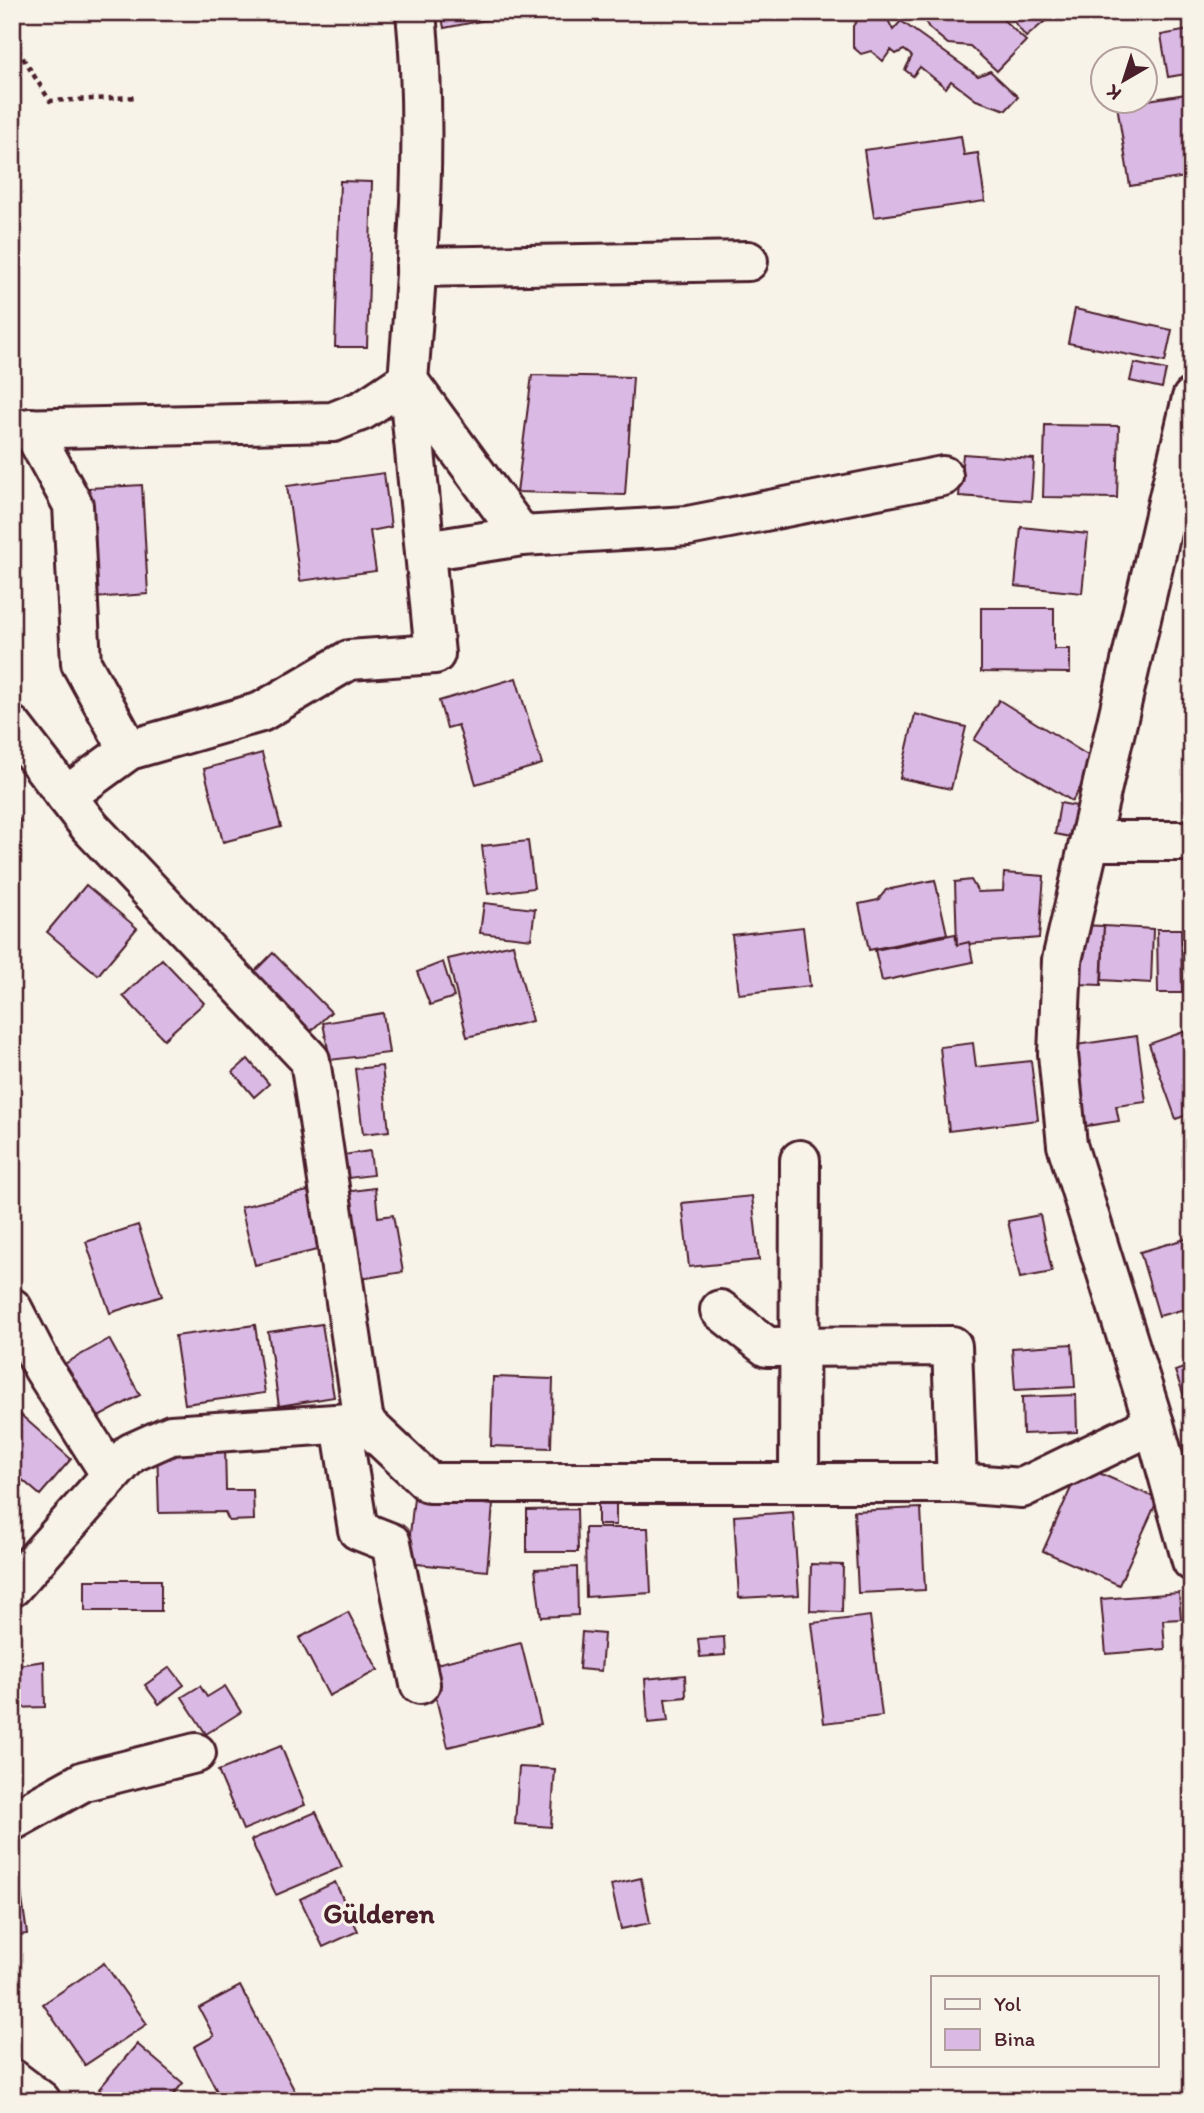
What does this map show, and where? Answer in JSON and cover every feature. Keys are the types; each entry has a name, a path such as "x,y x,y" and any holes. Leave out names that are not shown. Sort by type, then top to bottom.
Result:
{"street":[{"path":"66,796 129,750 261,712 349,660 435,654 408,380 416,267 421,68 416,12"},
{"path":"416,267 748,261"},
{"path":"22,428 333,422 363,410 408,380"},
{"path":"408,380 522,537"},
{"path":"1192,398 1062,960 1058,1055 1067,1145 1154,1424 1192,1560"},
{"path":"22,428 73,505 81,663 129,750"},
{"path":"425,551 522,537 688,526 943,475"},
{"path":"12,726 90,827 310,1060 353,1423 358,1530 391,1543 420,1684"},
{"path":"1091,841 1192,841"},
{"path":"799,1483 800,1160"},
{"path":"12,1308 43,1368 111,1475"},
{"path":"720,1310 767,1347 952,1346 957,1483"},
{"path":"12,1587 131,1453 171,1435 353,1423 429,1483 957,1483 1022,1488 1154,1424"},
{"path":"12,1821 84,1781 196,1754"},
{"path":"12,2079 41,2101"}],"path":[{"path":"12,30 16,47 50,101 137,97"}],"building":[{"path":"441,12 515,12 516,14 444,28"},
{"path":"864,12 884,12 893,30 901,21 978,76 990,71 1018,97 1006,110 976,100 951,81 946,88 920,67 913,76 905,70 912,56 904,50 896,54 891,50 883,61 871,51 861,54 853,47 853,26"},
{"path":"920,12 995,12 1026,41 997,71 970,46 948,44 929,28"},
{"path":"1056,12 1026,37 1008,14"},
{"path":"1186,12 1192,12 1192,73 1168,77 1161,35 1189,30"},
{"path":"1192,93 1192,176 1130,186 1119,116 1158,116 1158,98"},
{"path":"961,136 964,155 978,153 985,201 874,217 864,150"},
{"path":"340,181 372,182 367,347 335,347"},
{"path":"1075,309 1172,330 1165,362 1068,343"},
{"path":"1134,363 1166,370 1162,388 1130,381"},
{"path":"532,375 633,377 625,495 517,492"},
{"path":"1045,425 1119,426 1117,498 1043,497"},
{"path":"963,454 1034,459 1031,501 959,496"},
{"path":"384,473 391,527 370,531 376,571 300,581 287,486"},
{"path":"142,485 148,594 79,599 72,489"},
{"path":"1021,527 1088,534 1082,593 1015,586"},
{"path":"1192,529 1192,589 1187,530"},
{"path":"981,608 1054,608 1054,649 1070,649 1070,673 981,672"},
{"path":"516,678 542,764 476,784 458,725 447,728 439,701"},
{"path":"999,700 1097,761 1072,801 974,740"},
{"path":"915,714 966,727 951,789 900,778"},
{"path":"262,753 281,827 223,842 204,769"},
{"path":"1060,803 1082,807 1076,838 1055,834"},
{"path":"12,810 21,822 12,829"},
{"path":"528,841 534,888 488,894 482,846"},
{"path":"1004,873 1044,876 1039,938 957,945 955,882 971,880 978,892 1003,891"},
{"path":"935,880 947,934 869,950 859,904 878,900 886,890"},
{"path":"86,885 137,928 98,975 47,932"},
{"path":"484,903 535,909 531,939 480,933"},
{"path":"1079,925 1104,926 1101,985 1077,984"},
{"path":"1104,926 1153,929 1151,983 1102,980"},
{"path":"803,927 810,986 739,994 732,935"},
{"path":"1157,929 1181,929 1182,993 1158,993"},
{"path":"955,934 957,945 969,942 973,962 882,981 875,950"},
{"path":"513,944 532,1021 467,1037 448,959"},
{"path":"273,953 331,1012 310,1032 253,973"},
{"path":"162,959 204,1003 164,1039 123,996"},
{"path":"443,962 454,997 430,1005 417,972"},
{"path":"383,1013 389,1053 330,1060 323,1023"},
{"path":"1192,1029 1192,1113 1176,1119 1149,1044"},
{"path":"1137,1036 1146,1102 1116,1106 1119,1121 1080,1127 1069,1046"},
{"path":"973,1043 976,1067 1031,1061 1038,1120 949,1131 940,1047"},
{"path":"248,1059 269,1084 254,1097 233,1072"},
{"path":"382,1066 389,1131 363,1134 355,1069"},
{"path":"370,1151 373,1175 340,1179 337,1156"},
{"path":"375,1188 378,1217 393,1215 403,1272 354,1280 337,1193"},
{"path":"308,1191 321,1249 255,1265 241,1207"},
{"path":"752,1196 759,1260 689,1267 682,1203"},
{"path":"1040,1215 1052,1272 1020,1278 1008,1221"},
{"path":"138,1225 162,1296 110,1313 86,1242"},
{"path":"1192,1237 1192,1307 1159,1316 1140,1252"},
{"path":"322,1324 334,1397 279,1406 268,1332"},
{"path":"255,1325 265,1393 185,1404 175,1336"},
{"path":"109,1339 140,1395 91,1421 61,1366"},
{"path":"1072,1344 1075,1387 1015,1390 1012,1348"},
{"path":"1192,1365 1192,1418 1175,1371"},
{"path":"493,1377 553,1379 551,1448 491,1446"},
{"path":"1076,1395 1077,1432 1023,1434 1022,1397"},
{"path":"13,1408 71,1459 40,1495 12,1471"},
{"path":"225,1446 226,1490 253,1490 254,1520 229,1521 225,1512 159,1513 157,1447"},
{"path":"1081,1465 1158,1499 1119,1585 1043,1551"},
{"path":"414,1497 493,1505 487,1571 407,1563"},
{"path":"598,1501 616,1501 616,1525 598,1525"},
{"path":"921,1508 925,1590 858,1593 854,1511"},
{"path":"577,1509 578,1552 527,1552 527,1510"},
{"path":"793,1512 799,1595 739,1598 734,1516"},
{"path":"585,1528 648,1528 651,1593 586,1597"},
{"path":"811,1564 843,1565 842,1612 810,1611"},
{"path":"577,1567 578,1615 541,1617 535,1569"},
{"path":"85,1580 161,1580 161,1611 85,1611"},
{"path":"1179,1593 1181,1619 1163,1620 1165,1649 1106,1654 1101,1599"},
{"path":"348,1612 378,1670 329,1696 299,1638"},
{"path":"870,1616 882,1716 824,1723 812,1623"},
{"path":"582,1632 604,1634 601,1671 579,1669"},
{"path":"724,1637 725,1655 700,1657 698,1639"},
{"path":"521,1643 541,1724 448,1747 428,1666"},
{"path":"44,1661 45,1707 12,1708 12,1666"},
{"path":"170,1667 184,1685 159,1704 145,1685"},
{"path":"685,1675 686,1697 665,1699 668,1721 648,1723 645,1679"},
{"path":"200,1686 207,1697 225,1686 241,1712 206,1734 182,1697"},
{"path":"281,1746 305,1805 243,1830 218,1771"},
{"path":"519,1767 555,1769 551,1827 515,1824"},
{"path":"316,1812 342,1867 276,1895 251,1840"},
{"path":"19,1878 27,1934 12,1936 12,1879"},
{"path":"641,1878 650,1923 621,1929 611,1885"},
{"path":"335,1882 358,1931 323,1947 300,1899"},
{"path":"104,1963 147,2024 85,2065 43,2004"},
{"path":"240,1986 300,2101 222,2101 194,2047 214,2036 199,2008"},
{"path":"137,2044 183,2083 168,2101 113,2101 99,2089"}],"district":[{"name":"Gülderen","path":"379,1913"}]}
